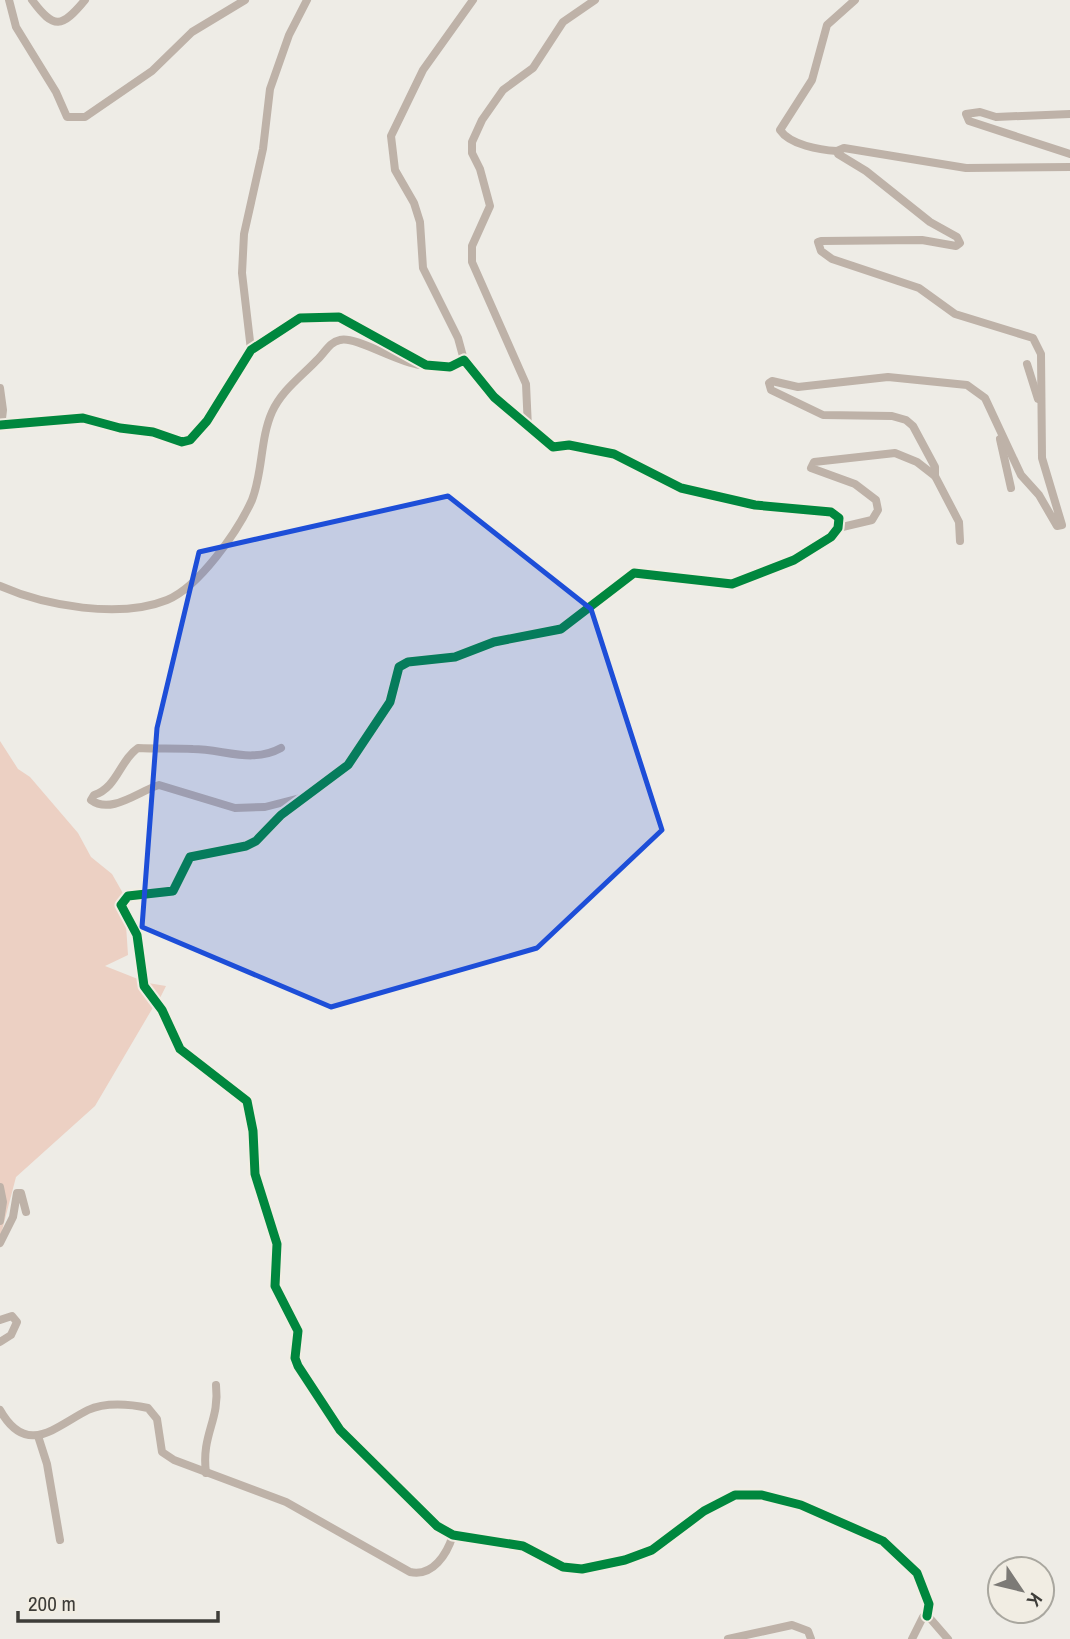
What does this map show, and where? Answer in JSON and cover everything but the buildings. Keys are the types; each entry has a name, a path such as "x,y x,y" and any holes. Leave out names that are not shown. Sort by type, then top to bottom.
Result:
{"street":[{"path":"9,0 16,27 56,92 61,110 67,117 76,119 85,117 138,82 192,33 245,0"},
{"path":"32,0 44,17 60,22 69,20 85,0"},
{"path":"251,351 242,273 244,234 263,149 270,89 289,35 307,0"},
{"path":"473,0 423,70 391,136 395,170 414,203 419,222 423,268 457,338 464,360 494,397 553,447 569,444 614,454 681,488 755,505 831,512 839,518 838,528 831,537 794,560 732,584 654,573 634,573 561,629 494,642 455,657 408,662 399,667 390,702 348,765 281,815 256,841 246,846 190,857 173,891 128,897 121,905 121,910 136,935 144,986 162,1010 180,1049 247,1101 253,1131 255,1174 277,1244 275,1286 298,1331 295,1358 298,1366 340,1430 437,1526 453,1535 523,1546 553,1563 582,1569 625,1560 652,1550 704,1511 735,1495 762,1495 801,1505 883,1541 917,1573 929,1604 927,1616"},
{"path":"528,428 526,384 472,262 472,246 490,206 480,169 472,157 472,142 500,93 533,68 566,18 595,0"},
{"path":"855,0 827,25 814,75 780,130 787,137 821,150 837,151 844,148 966,168 1070,167"},
{"path":"1070,114 996,117 980,112 966,114 969,121 1070,154"},
{"path":"837,151 838,155 866,171 930,222 957,236 960,243 956,246 922,240 821,241 818,242 821,251 832,259 919,288 955,314 1033,338 1041,354 1042,458 1062,521 1061,527 1057,526 1039,495 1021,475 999,433 985,398 967,385 888,377 810,386 772,381 769,383 771,390 824,415 892,416 906,421 913,426 935,467 935,476"},
{"path":"0,388 1,426 83,418 120,428 153,432 173,440 190,440 203,427 251,351 300,318 339,317 426,365"},
{"path":"0,586 41,600 99,610 169,600 203,571 237,528 255,492 273,410 290,386 331,344 350,339 400,362 450,367 464,360"},
{"path":"1027,364 1040,405"},
{"path":"999,433 1011,488"},
{"path":"838,528 872,520 878,510 876,500 856,484 811,468 814,462 895,453 917,462 935,476 959,522 960,541"},
{"path":"281,748 272,753 243,756 196,748 157,751 138,748 130,753 103,792 94,794 91,800 97,804 118,803 159,785 235,808 265,807 310,795"},
{"path":"0,1187 3,1202 0,1222"},
{"path":"0,1243 13,1217 17,1194 21,1193 26,1212"},
{"path":"0,1320 12,1316 17,1322 11,1335 0,1342"},
{"path":"206,1473 203,1448 216,1413 216,1385"},
{"path":"0,1410 16,1428 38,1436 57,1430 90,1409 119,1405 143,1407 155,1415 162,1452 206,1473 286,1502 411,1572 420,1573 433,1567 449,1549 453,1535"},
{"path":"38,1436 47,1464 60,1540"},
{"path":"912,1639 923,1617 927,1616"},
{"path":"927,1616 948,1639"},
{"path":"728,1639 792,1625 808,1631 811,1639"}],"highlighted area":[{"path":"448,496 591,609 662,830 537,948 331,1007 142,927 157,728 199,552"}],"shaded area":[{"path":"0,741 18,769 30,777 78,833 91,857 112,874 124,895 128,955 105,966 148,983 166,986 160,998 162,1006 155,1004 95,1106 16,1177 0,1238"}],"cycle path":[{"path":"0,425 83,418 120,428 153,432 182,442 190,440 207,421 251,350 300,318 339,317 426,365 450,367 464,360 494,397 553,447 569,445 614,454 681,488 755,505 831,512 839,518 838,528 831,537 794,560 732,584 634,573 561,629 494,642 455,657 408,662 399,667 390,702 348,765 281,815 256,841 246,846 190,857 173,891 128,896 121,905 137,935 144,986 162,1010 180,1049 247,1101 253,1131 255,1174 277,1244 275,1286 298,1331 295,1358 298,1366 340,1430 437,1526 453,1535 523,1546 563,1567 582,1569 625,1560 652,1550 704,1511 735,1495 762,1495 801,1505 883,1541 917,1573 929,1604 927,1616"}]}
